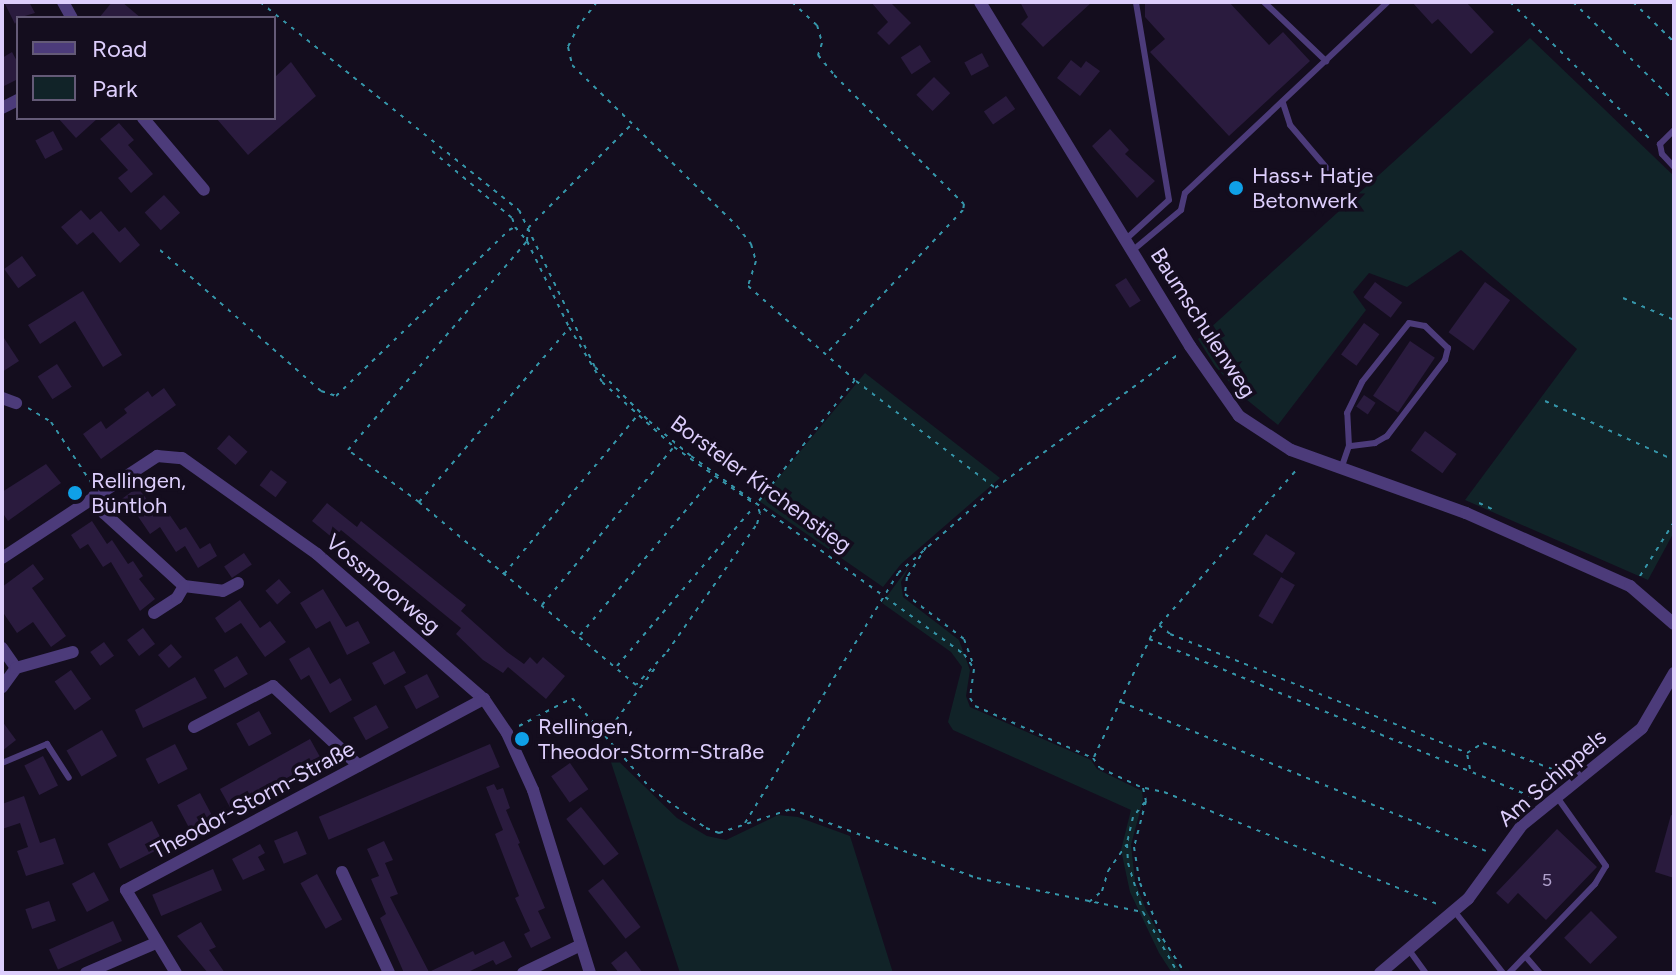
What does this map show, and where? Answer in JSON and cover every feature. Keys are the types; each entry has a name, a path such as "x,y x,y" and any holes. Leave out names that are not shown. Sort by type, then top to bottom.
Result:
{"street":[{"name":"Baumschulenweg","path":"980,2 1190,346 1239,416 1291,450 1466,513 1630,586 1674,624"},
{"path":"145,120 204,190"},
{"path":"2,398 16,403"},
{"name":"Vossmoorweg","path":"2,558 157,456 182,458 317,554 484,699 507,733 533,790 590,973"},
{"path":"96,495 104,513 184,586 223,591 238,583"},
{"path":"154,613 177,598 184,586"},
{"path":"2,648 16,668"},
{"path":"2,687 16,668 73,652"},
{"name":"Am Schippels","path":"1380,973 1455,912 1522,825 1642,728 1674,673"},
{"path":"194,727 273,686 359,766"},
{"name":"Theodor-Storm-Straße","path":"176,973 126,890 484,699"},
{"path":"342,872 389,973"},
{"path":"86,973 156,943"},
{"path":"523,973 581,945"}],"lane":[{"path":"1128,246 1169,200 1136,2"},
{"path":"1264,2 1326,61"},
{"path":"1128,246 1181,210 1185,193 1388,2"},
{"path":"1283,103 1290,125 1336,179"},
{"path":"1674,130 1660,144 1662,154 1674,167"},
{"path":"1341,469 1349,446 1347,413 1362,382 1394,337 1409,323 1425,326 1448,348 1445,360 1387,436 1375,443 1349,446"},
{"path":"2,763 47,744 69,778"},
{"path":"1509,973 1595,884 1606,866 1552,801"},
{"path":"1455,912 1503,973"},
{"path":"1409,948 1426,973"},
{"path":"1526,957 1540,973"}],"path":[{"name":"Borsteler Kirchenstieg","path":"260,2 519,210 595,367 649,421 755,506 964,654 974,669"},
{"path":"597,2 579,25 568,47 572,65 715,202 751,244 756,261 748,286 855,380 995,488"},
{"path":"792,2 817,25 822,43 818,55 834,75 964,204 963,210 827,353"},
{"path":"1510,2 1653,142 1660,144"},
{"path":"1573,2 1674,101"},
{"path":"1633,2 1674,42"},
{"path":"633,123 528,228 527,241 348,450 419,502 636,685 665,654"},
{"path":"432,151 512,218 515,227 527,241 569,327 602,382 674,447 755,506 760,513 757,524 604,737"},
{"path":"160,250 330,396 345,388 515,227"},
{"path":"1623,298 1674,320"},
{"path":"419,502 569,327"},
{"path":"744,825 898,573 995,488 1190,346"},
{"path":"617,666 755,506 855,380"},
{"path":"1545,401 1674,460"},
{"path":"16,403 51,422 96,495"},
{"path":"504,574 637,416"},
{"path":"542,605 674,447"},
{"path":"1093,758 1149,639 1159,625 1308,457"},
{"path":"579,636 713,477"},
{"path":"1479,503 1506,515"},
{"path":"1629,571 1643,577 1674,522"},
{"path":"929,544 907,577 905,594 964,639 974,669 970,698 975,706 1093,758 1100,768 1143,788 1164,792 1455,912"},
{"path":"1159,625 1170,634 1467,753"},
{"path":"1149,639 1552,801"},
{"path":"507,733 572,698 651,789 706,828 719,833 791,809 977,878 1143,912"},
{"path":"1121,702 1498,854"},
{"path":"1467,753 1483,743 1580,777"},
{"path":"1467,753 1470,769"},
{"path":"1143,788 1146,801 1134,847 1140,883 1163,939 1185,973"},
{"path":"1146,801 1133,817 1127,844 1132,879 1143,912 1178,973"},
{"path":"1088,903 1102,891 1108,871 1127,844"}],"green space":[{"path":"1530,38 1674,176 1674,532 1648,580 1465,500 1577,349 1461,250 1407,287 1369,273 1353,292 1366,310 1278,425 1241,395 1215,366 1198,339"},
{"path":"865,373 1000,478 901,564 883,587 759,501"},
{"path":"910,565 901,582 903,597 959,640 970,670 966,696 970,707 1091,760 1097,769 1142,791 1143,800 1131,845 1135,881 1146,910 1181,973 1172,973 1159,953 1130,892 1121,850 1131,810 953,730 948,722 962,667 951,652 882,603"},
{"path":"607,750 677,818 707,836 726,840 778,815 798,817 850,836 893,973 680,973"}],"building":[{"path":"4,2 29,2 35,13 16,16 15,24"},
{"path":"112,2 122,2 139,16 101,16"},
{"path":"871,2 890,2 911,23 889,45 877,33 888,22"},
{"path":"1020,2 1092,2 1043,47 1021,24 1028,17"},
{"path":"1145,2 1229,2 1269,45 1283,32 1310,61 1229,136 1150,52 1165,39 1145,17"},
{"path":"1412,2 1466,2 1494,32 1471,54 1438,19 1432,24"},
{"path":"920,45 931,62 912,74 901,58"},
{"path":"12,52 16,59 16,80 2,87 2,58"},
{"path":"982,53 989,66 971,76 964,62"},
{"path":"1071,60 1081,68 1086,61 1100,71 1080,96 1057,78"},
{"path":"291,62 316,96 248,155 218,120 276,120 276,76"},
{"path":"934,77 950,93 933,111 916,95"},
{"path":"1006,96 1015,109 993,125 984,111"},
{"path":"60,120 96,120 76,138"},
{"path":"119,123 134,140 128,145 153,174 131,193 118,178 128,170 100,139"},
{"path":"1110,129 1129,150 1125,154 1155,181 1137,198 1092,146"},
{"path":"53,131 63,150 45,159 35,140"},
{"path":"164,195 180,213 161,230 145,212"},
{"path":"81,210 90,220 101,211 119,232 125,227 140,245 120,263 93,232 77,245 61,227"},
{"path":"22,256 36,275 18,288 4,269"},
{"path":"1126,278 1141,301 1130,308 1115,285"},
{"path":"1375,282 1402,302 1391,318 1364,297"},
{"path":"1485,282 1510,300 1474,350 1449,332"},
{"path":"83,291 122,355 103,367 75,321 40,344 28,325"},
{"path":"1364,323 1379,334 1356,366 1341,355"},
{"path":"2,335 19,361 2,372"},
{"path":"1410,341 1435,358 1398,412 1373,396"},
{"path":"57,364 72,387 52,399 38,377"},
{"path":"164,388 176,405 101,459 83,434 101,421 106,429 127,413 124,409 148,391 152,397"},
{"path":"1364,395 1376,403 1368,414 1356,407"},
{"path":"1425,431 1457,454 1442,473 1411,450"},
{"path":"229,435 248,452 236,465 217,448"},
{"path":"46,464 61,483 8,521 2,512 2,492"},
{"path":"271,470 287,482 276,497 260,485"},
{"path":"138,487 152,507 160,501 180,530 186,527 200,549 210,543 217,556 198,568 185,546 176,552 160,527 150,534 135,512 129,516 119,501"},
{"path":"327,503 357,527 361,521 466,605 461,611 507,652 524,664 530,657 537,664 543,657 565,676 546,699 508,667 503,673 483,660 456,634 461,628 341,530 334,539 312,521"},
{"path":"92,521 107,544 112,540 128,564 133,561 143,576 139,579 155,599 140,611 111,562 103,567 88,544 80,549 71,535"},
{"path":"1266,534 1295,553 1282,573 1253,554"},
{"path":"244,553 252,565 232,578 224,566"},
{"path":"33,564 44,579 32,588 66,636 51,647 33,622 17,633 2,611 2,587"},
{"path":"1281,577 1295,585 1272,624 1258,616"},
{"path":"279,579 291,593 277,604 265,591"},
{"path":"323,589 346,627 358,621 370,643 347,655 330,621 316,629 300,603"},
{"path":"240,600 260,628 270,621 286,642 265,657 241,623 225,633 215,618"},
{"path":"143,628 155,644 139,656 127,640"},
{"path":"104,642 114,656 100,666 90,652"},
{"path":"171,644 182,657 169,668 158,655"},
{"path":"309,647 330,684 340,678 352,700 330,713 309,675 301,680 289,659"},
{"path":"394,651 406,673 384,685 372,663"},
{"path":"237,656 248,674 225,688 214,670"},
{"path":"71,670 91,699 75,710 55,681"},
{"path":"427,674 439,697 416,709 404,686"},
{"path":"195,677 207,698 143,728 135,710"},
{"path":"376,705 389,728 366,740 353,718"},
{"path":"259,711 272,734 249,746 236,724"},
{"path":"2,721 16,740 2,751"},
{"path":"102,730 117,756 81,776 66,750"},
{"path":"310,739 321,759 231,809 220,789"},
{"path":"175,744 188,769 158,784 146,759"},
{"path":"490,744 500,767 329,840 319,817"},
{"path":"43,756 58,785 39,795 24,766"},
{"path":"570,763 588,789 570,802 551,776"},
{"path":"494,784 497,790 503,788 510,808 506,810 545,908 538,911 551,938 531,948 524,934 530,931 515,898 519,896 495,834 503,830 486,787"},
{"path":"200,793 213,817 190,829 177,805"},
{"path":"24,796 40,843 55,838 64,864 26,876 17,851 28,847 20,823 2,829 2,804"},
{"path":"581,807 619,854 604,866 566,819"},
{"path":"1671,815 1674,816 1674,878 1655,872"},
{"path":"152,821 165,846 120,869 107,844"},
{"path":"1557,829 1597,867 1546,920 1518,893 1508,904 1496,893"},
{"path":"297,831 307,854 284,864 274,841"},
{"path":"384,841 393,860 385,863 398,894 390,897 429,972 473,951 475,955 504,941 512,957 496,965 493,960 466,973 404,973 380,918 386,914 371,879 379,876 367,849"},
{"path":"260,844 265,853 258,857 265,870 243,880 232,859"},
{"path":"213,869 222,890 161,916 152,895"},
{"path":"94,872 109,900 87,912 72,884"},
{"path":"317,874 342,919 326,929 300,883"},
{"path":"603,879 641,927 626,939 588,891"},
{"path":"49,901 56,921 32,929 25,909"},
{"path":"1591,911 1617,937 1590,964 1564,938"},
{"path":"113,921 122,941 58,970 49,949"},
{"path":"201,922 216,947 209,950 225,973 208,973 177,936"},
{"path":"626,951 643,973 619,973 611,963"}],"place":[{"name":"Hass+ Hatje Betonwerk","path":"1236,188"},
{"name":"Rellingen, Büntloh","path":"75,493"},
{"name":"Rellingen, Theodor-Storm-Straße","path":"522,739"}]}
